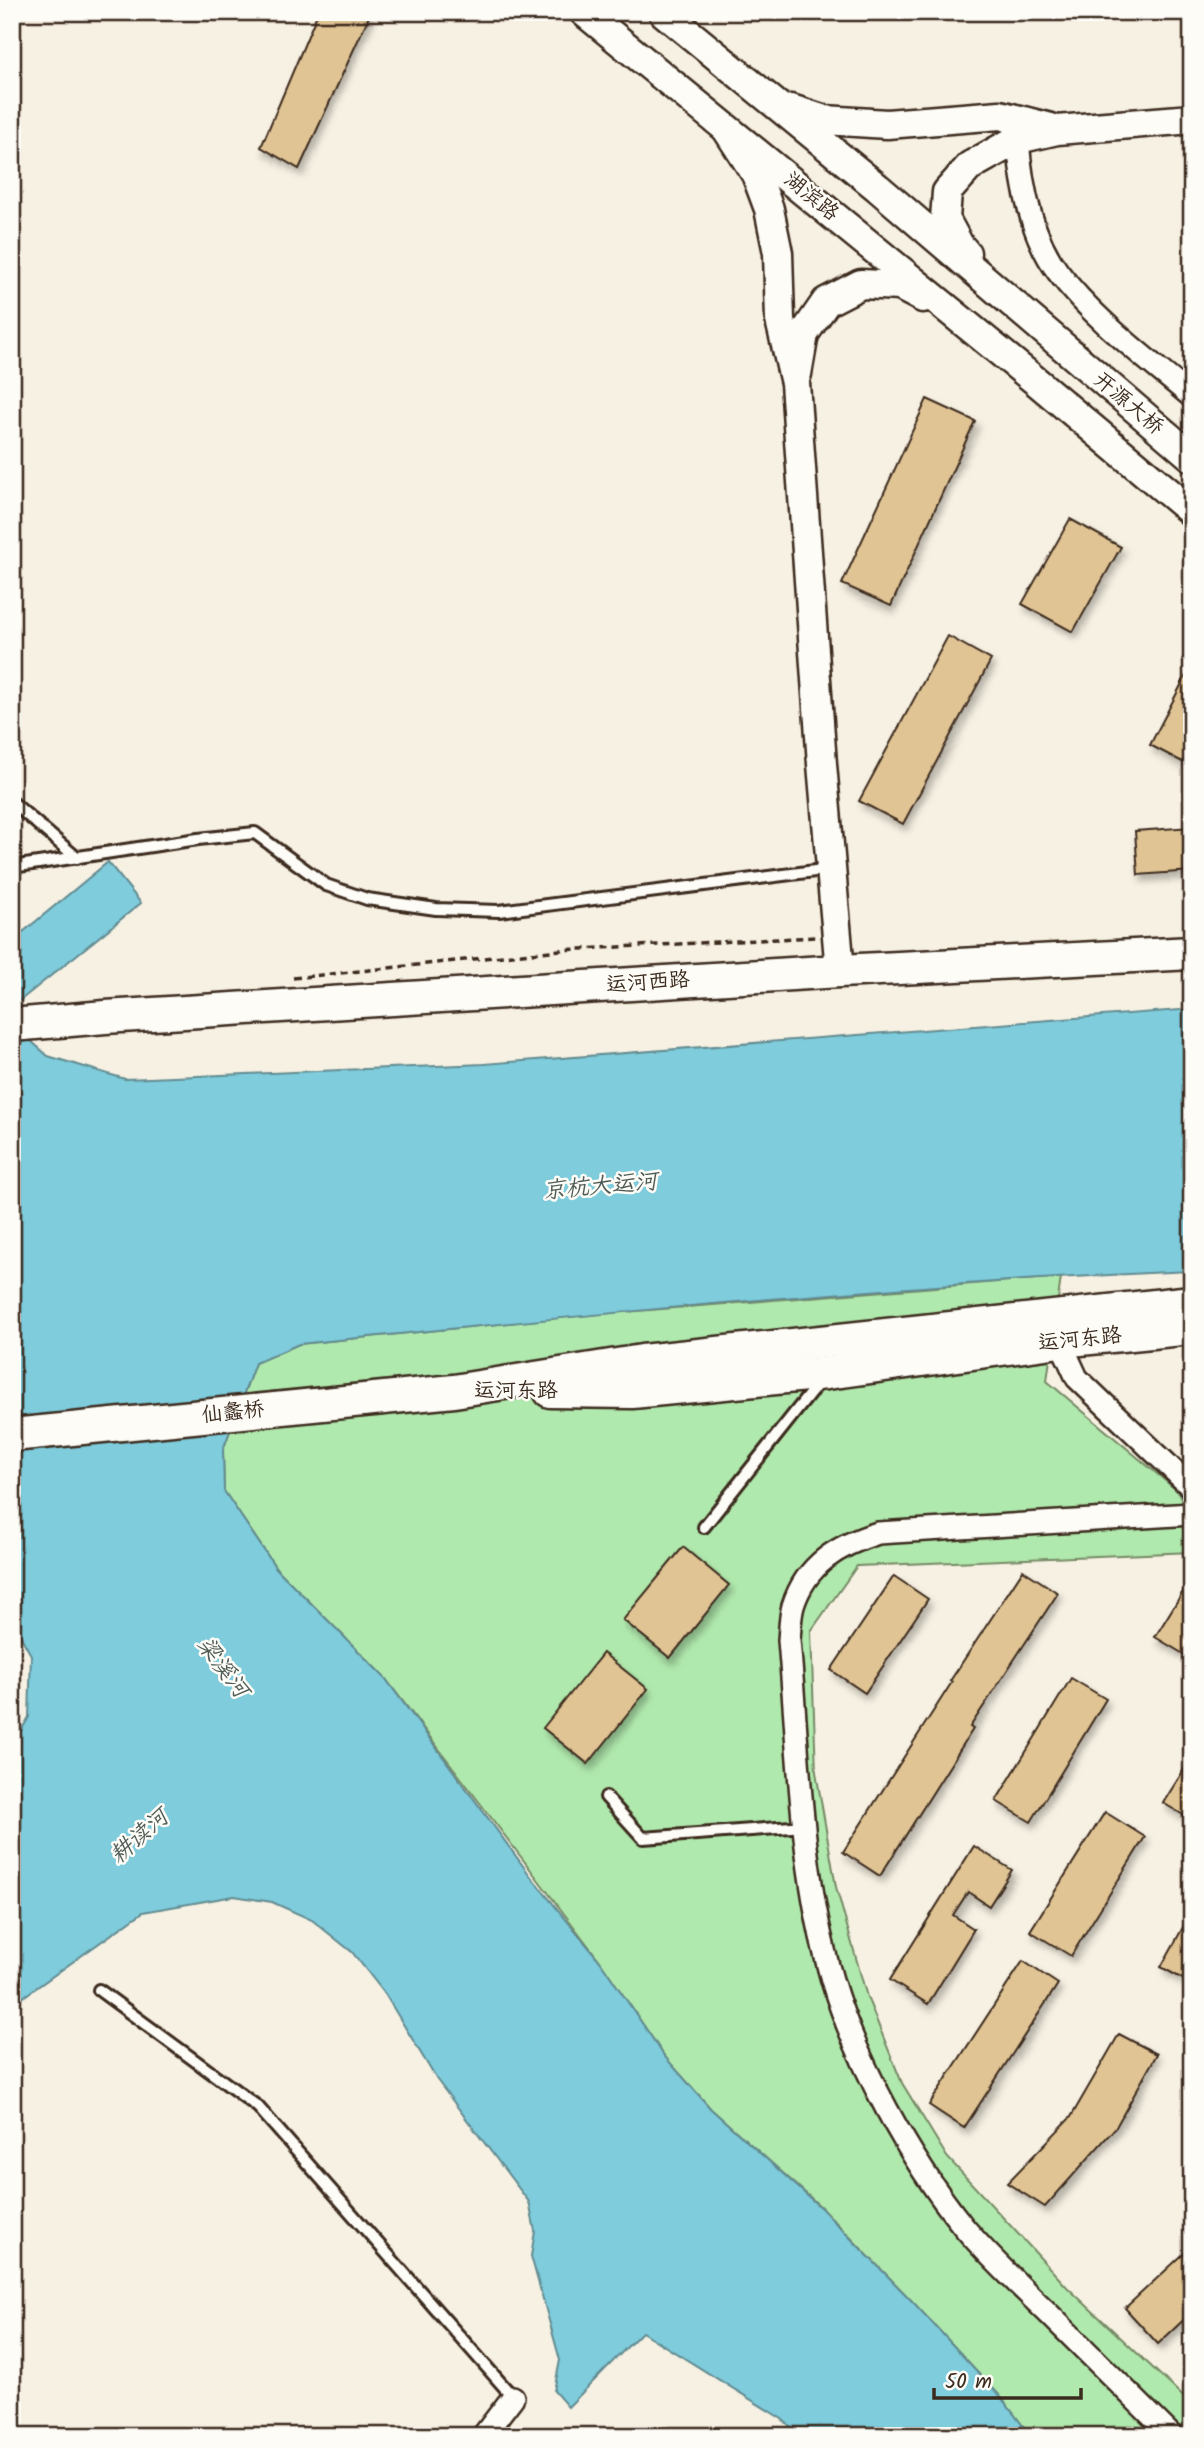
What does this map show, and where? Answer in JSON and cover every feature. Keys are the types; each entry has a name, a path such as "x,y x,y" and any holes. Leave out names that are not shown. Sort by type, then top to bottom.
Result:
{"main road":[{"name":"湖滨路","path":"584,12 959,317 1192,512"},
{"path":"663,12 878,188 1007,299"},
{"path":"775,104 825,120 887,124 1000,115 1057,130"},
{"path":"1007,299 959,245 944,219 947,192 970,166 1018,139 1057,130 1192,119"},
{"path":"729,131 756,174 769,209 778,253 780,320 795,383 841,971"},
{"path":"795,383 804,334 826,302 861,284 900,286 959,317"},
{"name":"开源大桥","path":"1007,299 1192,457"},
{"name":"运河西路","path":"12,1026 105,1017 841,971 1192,953"},
{"name":"运河东路","path":"454,1391 642,1361 1192,1302"},
{"name":"运河东路","path":"454,1391 632,1392 827,1373 1060,1341 1192,1328"},
{"name":"仙蠡桥","path":"12,1435 454,1391"}],"street":[{"path":"1018,139 1025,196 1056,270 1087,306 1192,397"},
{"path":"1060,1341 1077,1378 1192,1488"},
{"path":"1172,2436 1018,2284 964,2226 890,2114 859,2051 832,1981 816,1914 808,1862 789,1640 793,1607 805,1581 823,1560 849,1542 878,1533 1192,1514"},
{"path":"483,2436 513,2397"}],"lane":[{"path":"12,802 77,858"},
{"path":"12,867 255,833 326,885 367,900 436,909 499,911 831,869"},
{"path":"704,1527 827,1373"},
{"path":"606,1797 643,1838 805,1826"},
{"path":"99,1990 258,2107 513,2397"}],"path":[{"path":"282,979 560,950 837,936"}],"green space":[{"path":"1061,1277 1047,1381 1175,1489 1192,1510 1192,1552 857,1566 811,1631 816,1772 836,1887 867,1997 902,2083 947,2157 1067,2287 1192,2405 1192,2436 1031,2436 999,2395 911,2300 821,2207 711,2109 665,2057 600,1961 385,1678 276,1568 224,1491 223,1450 255,1363 299,1344 587,1315"}],"water":[{"path":"108,862 141,903 12,1007 12,941"},
{"path":"1192,1009 1192,1271 856,1292 299,1344 255,1363 223,1450 224,1491 276,1568 385,1678 532,1878 600,1961 665,2057 711,2109 821,2208 911,2300 999,2395 1031,2436 801,2436 782,2419 642,2332 568,2407 554,2391 560,2360 531,2256 535,2231 529,2202 437,2080 385,1994 352,1952 312,1920 272,1902 234,1896 143,1912 19,2000 12,1995 12,1746 29,1717 31,1655 12,1621 12,1024 48,1056 125,1079 484,1064"}],"building":[{"path":"318,12 371,12 299,169 261,147"},
{"path":"927,399 975,421 891,606 842,584"},
{"path":"1070,519 1121,547 1073,632 1022,604"},
{"path":"948,636 991,660 903,824 859,801"},
{"path":"1192,664 1192,767 1150,745"},
{"path":"1192,827 1192,871 1138,875 1135,831"},
{"path":"683,1547 729,1585 670,1658 623,1620"},
{"path":"1023,1570 1058,1593 970,1727 973,1729 880,1876 843,1852"},
{"path":"894,1576 928,1599 865,1693 831,1670"},
{"path":"1192,1577 1192,1659 1155,1637"},
{"path":"603,1653 648,1689 588,1764 543,1728"},
{"path":"1071,1678 1106,1699 1031,1822 996,1801"},
{"path":"1192,1757 1192,1820 1163,1803"},
{"path":"1105,1812 1145,1837 1071,1956 1030,1931"},
{"path":"974,1846 1012,1870 989,1906 968,1892 953,1915 974,1929 928,2004 890,1980"},
{"path":"1192,1911 1192,1984 1161,1967"},
{"path":"1023,1961 1058,1984 964,2128 929,2105"},
{"path":"1119,2034 1157,2054 1116,2127 1045,2207 1007,2183 1071,2117"},
{"path":"1192,2246 1192,2312 1158,2344 1125,2308"}],"water label":[{"name":"京杭大运河","path":"600,1187"},
{"name":"梁溪河","path":"222,1668"},
{"name":"耕读河","path":"140,1837"}]}
